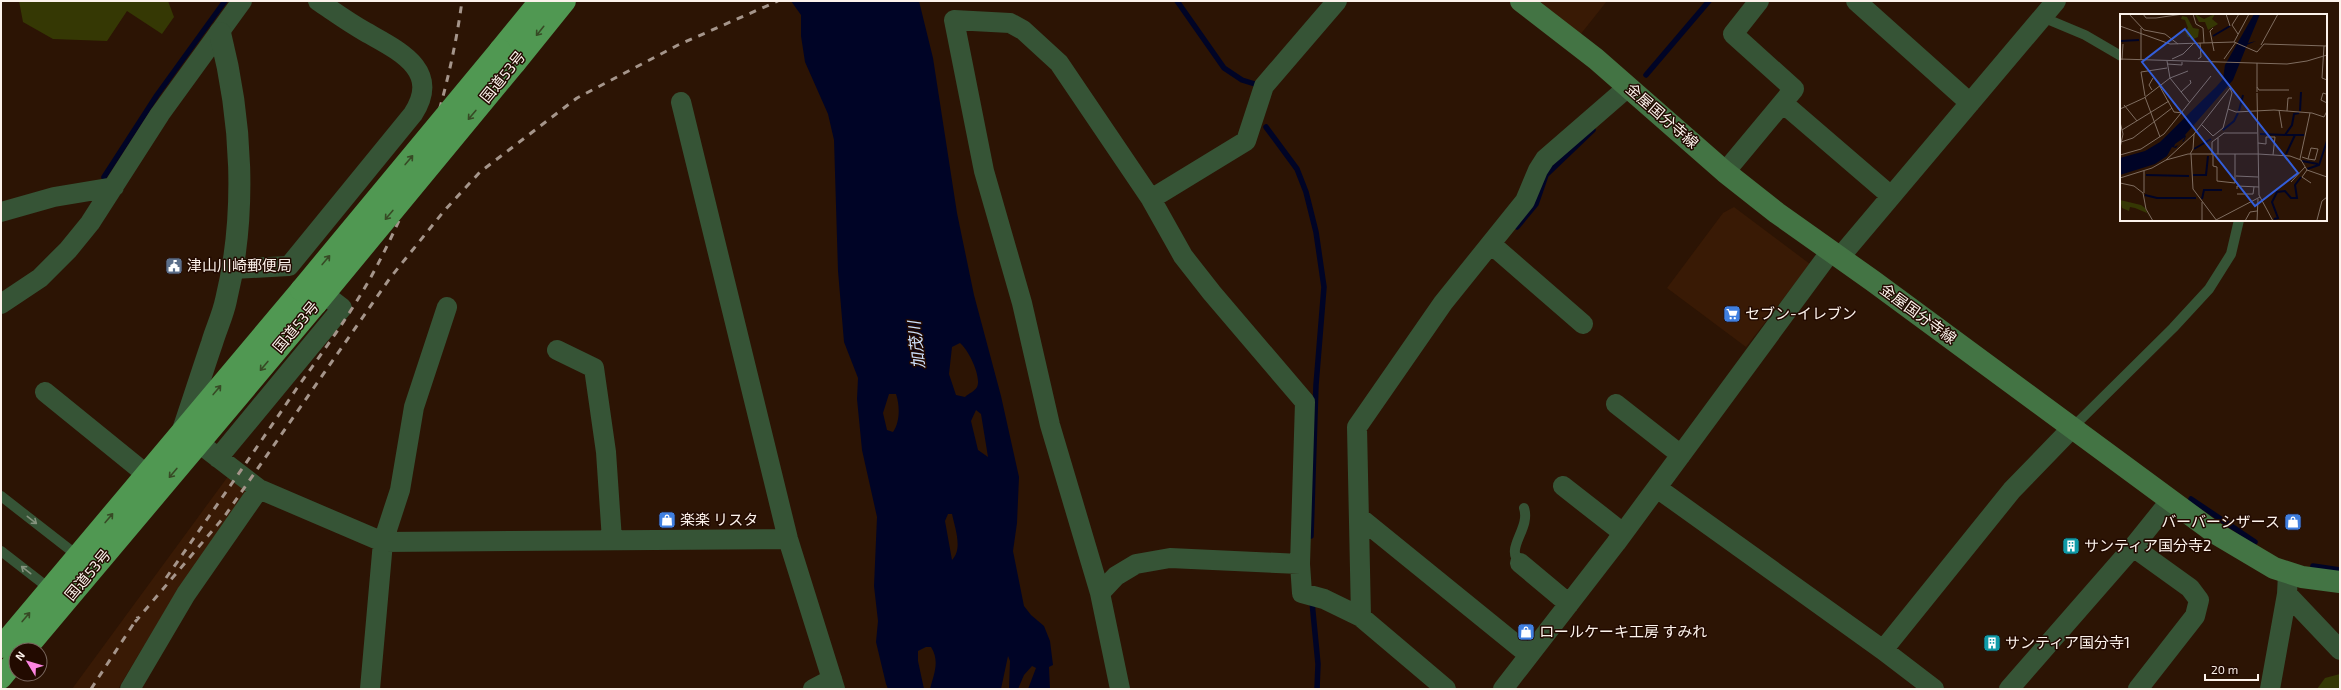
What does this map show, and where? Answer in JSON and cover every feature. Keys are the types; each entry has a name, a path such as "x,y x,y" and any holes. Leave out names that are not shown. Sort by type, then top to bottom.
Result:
{"highway":[{"name":"国道53号","path":"507,56 540,1"},
{"name":"国道53号","path":"31,642 191,437 507,56 565,1"},
{"name":"国道53号","path":"1,647 146,474 191,437"},
{"path":"1,678 8,670"}],"main road":[{"name":"金屋国分寺線","path":"1521,1 1596,59 1725,172 1777,213 1836,254 2073,427 2170,501 2231,543 2268,565 2288,584 2340,582"}],"street":[{"path":"1,304 40,278 68,250 114,187 160,114 242,1"},
{"path":"289,266 413,114 422,91 420,75 410,60 318,1"},
{"path":"1151,199 1246,141 1264,86 1337,1"},
{"path":"1725,172 1794,89 1733,34 1759,1"},
{"path":"1856,1 1970,103"},
{"path":"1503,689 1836,254 1891,196 2056,1"},
{"path":"1120,689 1100,593 1050,425 1022,303 984,171 954,20 1010,23 1028,35 1059,63 1151,199 1183,256 1202,281 1305,402 1300,564 1302,593 1324,599 1361,617 1446,689"},
{"path":"220,33 230,76 236,120 238,215 233,269 226,302 191,437 259,489 383,542 788,539"},
{"path":"1361,617 1357,427 1443,303 1524,201 1538,170 1545,159 1628,87"},
{"path":"681,102 788,539 833,684 813,689"},
{"path":"1783,103 1891,196"},
{"path":"1,212 54,197 114,187"},
{"path":"1491,244 1583,324"},
{"path":"218,458 342,308 289,266 233,269"},
{"path":"370,689 383,542 400,490 414,407 447,307"},
{"path":"557,350 594,368 606,452 612,540"},
{"path":"44,392 146,474"},
{"path":"1616,404 1681,455"},
{"path":"1884,650 2012,490 2073,427"},
{"path":"1563,486 1623,533"},
{"path":"1657,488 1884,650 1934,689"},
{"path":"130,689 186,594 259,489"},
{"path":"2009,689 2133,547 2170,501"},
{"path":"1359,517 1529,655"},
{"path":"2133,547 2190,588 2199,600 2195,616 2138,689"},
{"path":"1100,593 1116,576 1136,564 1170,558 1300,564"},
{"path":"1520,563 1569,604"},
{"path":"2288,584 2340,650"},
{"path":"2270,689 2288,584"}],"lane":[{"path":"2042,17 2084,35 2120,55"},
{"path":"2073,427 2173,328 2209,289 2231,254 2239,221"},
{"path":"1,496 78,556"},
{"path":"1520,563 1514,557 1514,551 1527,518 1524,508"},
{"path":"1,551 50,589"}],"shaded area":[{"path":"19,1 168,1 174,17 162,34 127,11 107,41 53,39 23,22"},
{"path":"1535,1 1607,1 1580,35"},
{"path":"1734,207 1810,264 1746,347 1667,288 1723,213"},
{"path":"229,475 250,491 171,601 118,689 72,689"},
{"path":"2340,674 2340,689 2317,689 2325,678"}],"water":[{"name":"加茂川","path":"791,1 919,1 933,58 957,213 974,295 1001,396 1019,477 1017,523 1013,551 1024,606 1031,615 1044,626 1050,641 1053,665 1049,667 1050,689 1028,689 1036,668 1032,666 1024,675 1018,689 1009,689 1010,661 1008,656 1001,689 930,689 936,662 934,652 931,647 926,647 918,651 918,661 924,689 888,689 886,684 876,642 878,621 874,586 877,517 862,450 857,399 858,378 844,342 838,271 834,140 828,114 805,62 801,36 801,15","holes":["960,343 963,346 970,357 978,377 977,387 965,397 956,395 949,374 952,347","889,394 896,394 899,414 897,424 893,432 887,430 883,413","976,410 981,414 988,457 978,450 971,421","948,514 952,514 958,544 952,560 945,521"]}],"waterway":[{"path":"104,177 157,95 225,1"},
{"path":"1177,1 1224,68 1242,80 1258,85 1256,88"},
{"path":"1646,75 1709,1"},
{"path":"1266,127 1297,169 1306,192 1316,232 1324,287 1316,385 1311,536"},
{"path":"1517,227 1536,204 1546,175 1593,130"},
{"path":"2191,499 2255,542"},
{"path":"2313,566 2340,570"},
{"path":"1312,602 1318,664 1317,689"}],"railway":[{"path":"166,578 342,324 381,258 409,197 432,133 450,67 462,1"},
{"path":"135,622 224,517 390,278 444,211 480,172 577,98 678,45 778,1"},
{"path":"91,689 138,617"}],"place":[{"name":"津山川崎郵便局","path":"174,266"},
{"name":"セブン-イレブン","path":"1732,314"},
{"name":"楽楽 リスタ","path":"667,520"},
{"name":"バーバーシザース","path":"2293,522"},
{"name":"サンティア国分寺2","path":"2071,546"},
{"name":"ロールケーキ工房 すみれ","path":"1526,632"},
{"name":"サンティア国分寺1","path":"1992,643"}]}
